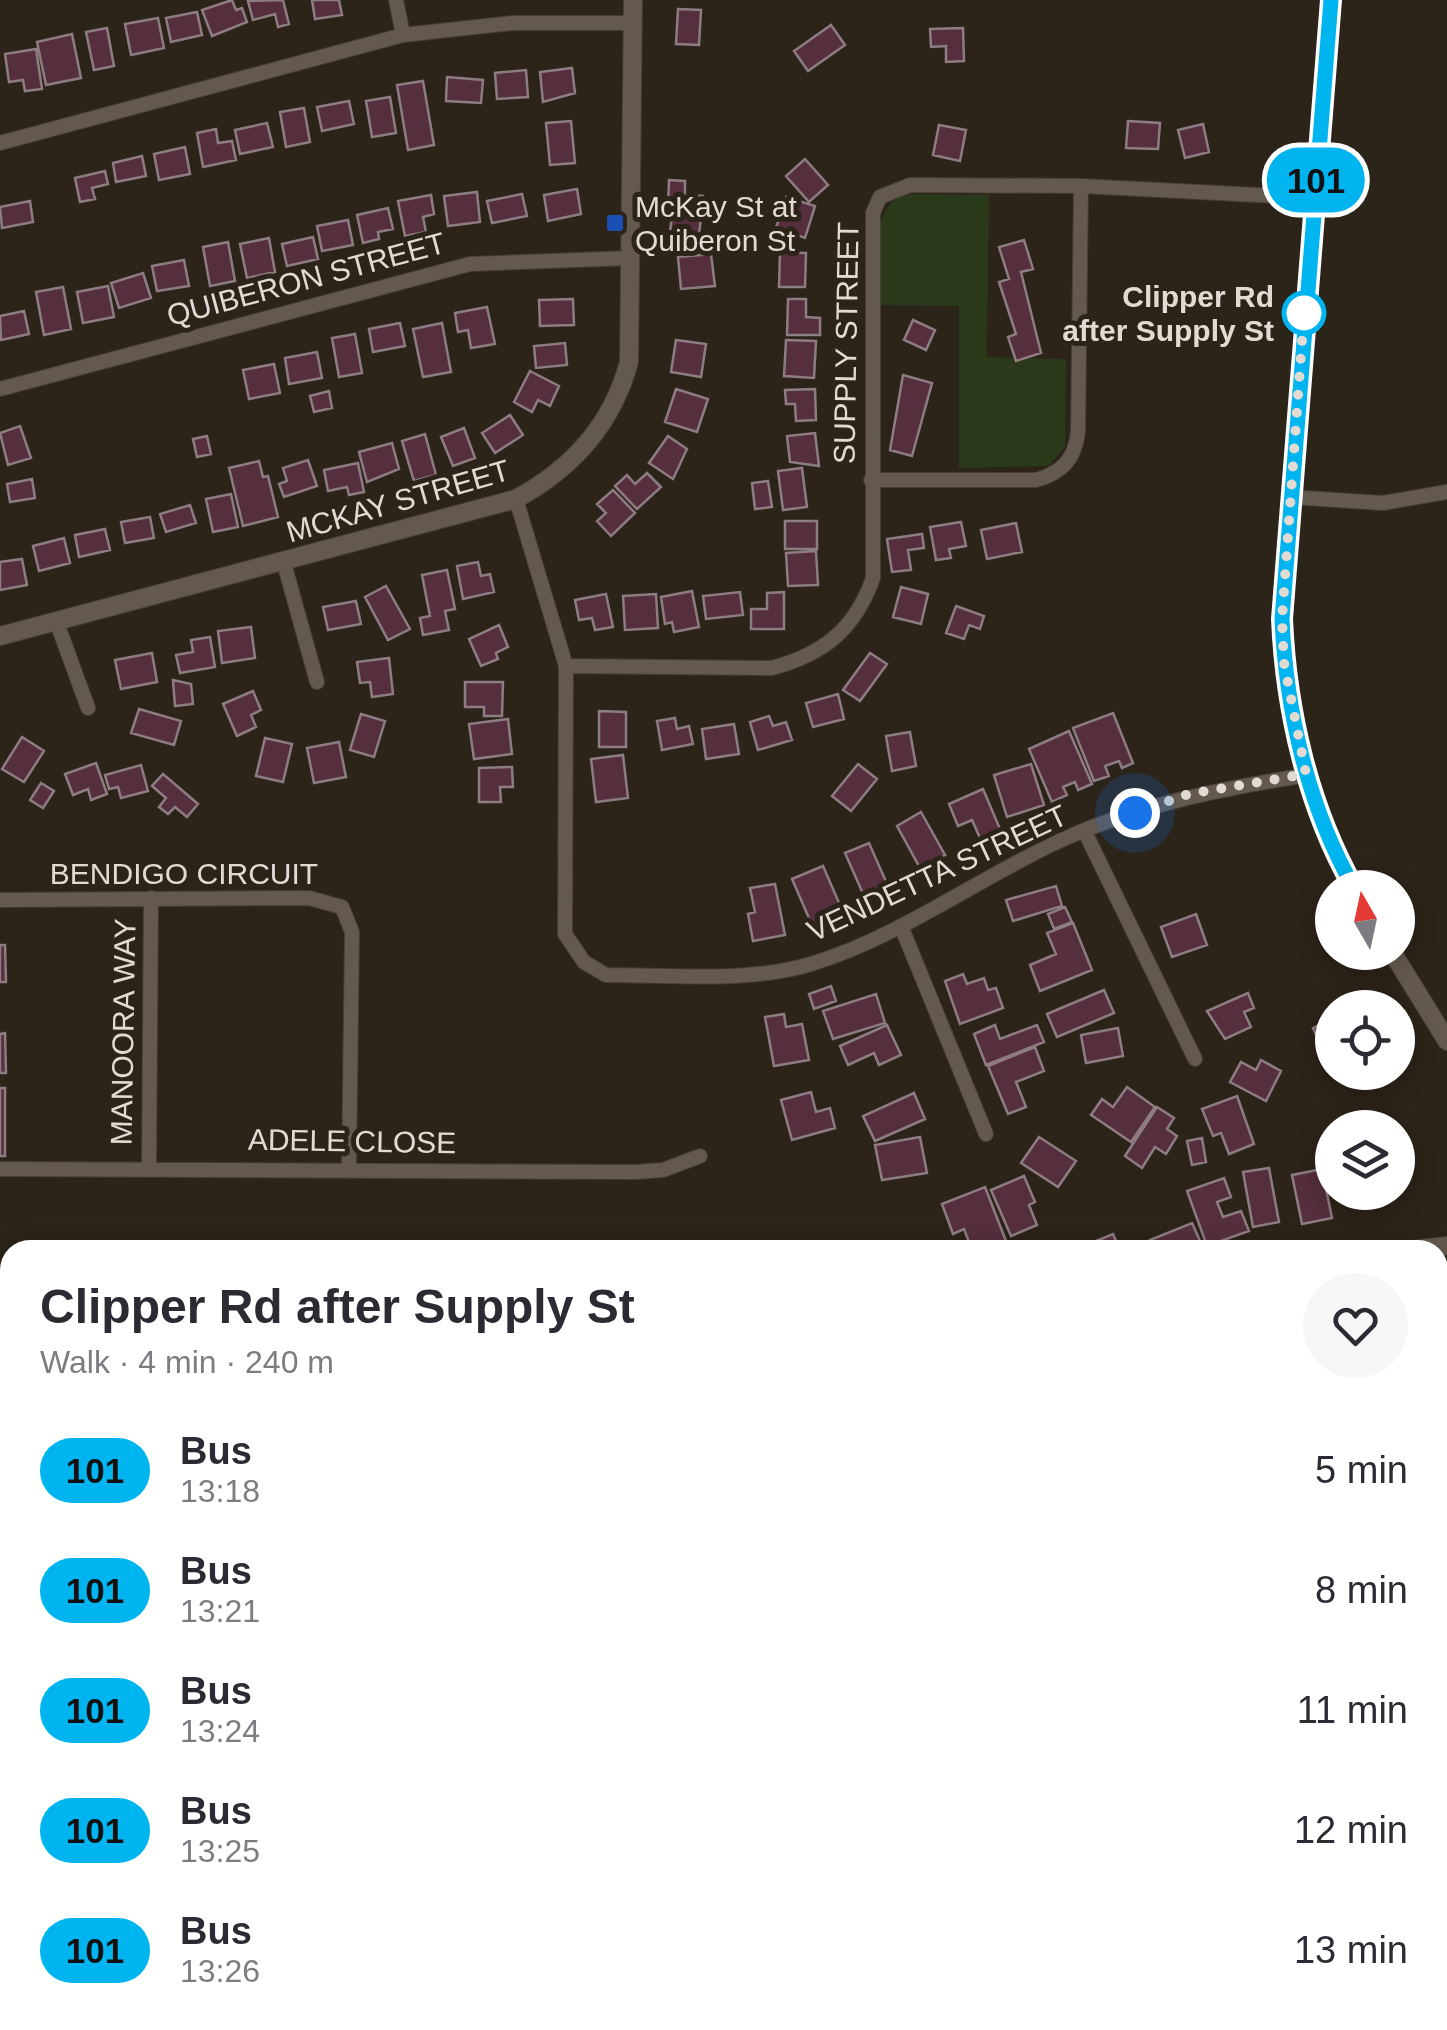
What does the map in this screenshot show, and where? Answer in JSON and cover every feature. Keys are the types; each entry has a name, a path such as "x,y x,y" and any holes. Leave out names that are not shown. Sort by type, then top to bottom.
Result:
{"street":[{"path":"396,0 403,35"},
{"name":"MCKAY STREET","path":"0,636 58,624 516,499 567,466 590,442 621,390 630,348 633,0"},
{"path":"1331,0 1282,590 1284,663 1306,774 1346,870"},
{"path":"0,143 403,35 513,23 633,23"},
{"name":"SUPPLY STREET","path":"566,666 772,668 803,659 836,640 862,609 873,578 871,245 872,214 880,197 910,185 1080,186 1314,198"},
{"path":"871,480 1036,480 1053,476 1070,460 1078,432 1080,186"},
{"name":"QUIBERON STREET","path":"0,389 470,264 632,258"},
{"path":"1289,497 1383,503 1447,492"},
{"name":"VENDETTA STREET","path":"516,499 566,666 562,907 565,934 584,962 606,975 757,973 808,965 901,926 1060,841 1189,794 1306,774"},
{"path":"284,563 317,682"},
{"path":"58,624 88,708"},
{"path":"1086,832 1195,1059"},
{"name":"MANOORA WAY","path":"149,1167 152,898"},
{"name":"BENDIGO CIRCUIT","path":"0,900 324,898 347,913 352,950 349,1168"},
{"path":"901,926 986,1134"},
{"path":"1403,970 1447,1040"},
{"name":"ADELE CLOSE","path":"0,1169 635,1172 663,1170 700,1156"}],"green space":[{"path":"909,194 989,195 987,357 1066,359 1065,447 1049,466 959,468 959,306 880,305 880,224 895,200"}],"building":[{"path":"232,0 236,10 242,8 247,22 212,36 202,10"},
{"path":"283,0 289,24 278,27 275,14 253,20 248,1"},
{"path":"312,0 339,0 342,15 315,19"},
{"path":"678,9 701,10 699,45 676,44"},
{"path":"197,12 202,35 171,42 166,18"},
{"path":"158,18 164,48 131,55 125,24"},
{"path":"831,25 845,45 808,71 794,51"},
{"path":"107,28 114,66 94,70 86,32"},
{"path":"963,28 964,61 946,62 946,46 931,47 930,29"},
{"path":"72,34 81,78 46,85 37,42"},
{"path":"36,49 42,89 25,91 23,80 9,82 5,54"},
{"path":"572,68 575,93 543,102 540,72"},
{"path":"526,70 528,97 497,99 495,73"},
{"path":"447,77 483,80 481,103 446,101"},
{"path":"423,81 434,145 408,150 397,85"},
{"path":"390,97 396,133 372,137 366,101"},
{"path":"349,101 354,124 322,131 317,107"},
{"path":"304,108 310,142 286,147 280,112"},
{"path":"571,121 575,163 550,165 546,123"},
{"path":"1128,121 1160,123 1158,149 1126,148"},
{"path":"267,123 273,147 240,154 235,130"},
{"path":"1203,124 1209,152 1185,158 1178,130"},
{"path":"939,125 966,130 960,161 933,155"},
{"path":"216,129 218,143 232,141 236,160 203,167 197,133"},
{"path":"185,147 190,174 159,180 154,154"},
{"path":"142,156 146,176 116,182 113,163"},
{"path":"805,159 828,185 809,202 786,176"},
{"path":"105,171 108,184 92,188 95,199 80,202 75,178"},
{"path":"669,180 685,181 685,195 703,196 702,210 668,208"},
{"path":"577,189 581,214 548,221 544,195"},
{"path":"477,192 480,222 448,226 444,196"},
{"path":"522,194 527,216 492,223 487,201"},
{"path":"431,195 434,214 423,217 426,232 405,236 398,201"},
{"path":"786,197 815,206 805,238 776,228"},
{"path":"30,201 33,222 2,228 0,207"},
{"path":"388,208 393,229 378,232 379,239 363,243 357,215"},
{"path":"672,214 701,217 698,245 669,242"},
{"path":"348,220 353,245 322,251 317,226"},
{"path":"313,237 318,259 287,266 282,244"},
{"path":"269,238 275,272 247,278 240,244"},
{"path":"1024,240 1033,269 1021,272 1041,353 1016,361 1008,337 1016,334 999,282 1009,279 999,247"},
{"path":"228,242 235,281 210,286 203,247"},
{"path":"780,252 806,253 805,287 779,287"},
{"path":"711,254 715,286 681,289 678,257"},
{"path":"184,260 189,286 157,291 152,266"},
{"path":"143,273 151,298 119,308 111,283"},
{"path":"108,286 114,317 83,323 77,292"},
{"path":"63,287 71,329 44,335 36,292"},
{"path":"573,299 574,325 540,326 539,300"},
{"path":"788,299 806,299 806,317 820,318 820,335 787,335"},
{"path":"487,307 495,344 471,348 468,330 458,332 455,313"},
{"path":"24,311 29,334 1,340 0,316"},
{"path":"913,320 935,330 926,350 904,340"},
{"path":"400,323 405,346 373,352 369,329"},
{"path":"442,323 451,372 423,377 413,329"},
{"path":"355,334 362,373 339,377 332,338"},
{"path":"676,340 706,344 701,377 671,372"},
{"path":"786,340 816,341 814,378 784,376"},
{"path":"565,343 567,365 536,368 534,346"},
{"path":"317,352 322,378 289,384 285,358"},
{"path":"274,364 280,393 249,399 243,370"},
{"path":"530,371 559,386 550,406 538,400 532,412 514,402"},
{"path":"903,375 932,383 912,456 890,450"},
{"path":"676,389 708,399 697,432 665,422"},
{"path":"815,389 816,420 796,421 795,404 786,404 785,390"},
{"path":"329,391 332,408 314,412 310,396"},
{"path":"510,415 523,435 495,453 482,433"},
{"path":"20,426 31,458 8,465 0,433"},
{"path":"464,428 475,458 453,466 441,437"},
{"path":"815,433 819,466 790,462 787,436"},
{"path":"425,434 436,475 414,481 402,441"},
{"path":"207,436 211,454 197,457 193,439"},
{"path":"668,436 687,449 673,479 649,463"},
{"path":"392,443 399,469 367,482 359,452"},
{"path":"308,460 317,486 284,497 279,484 287,481 283,468"},
{"path":"259,461 263,477 268,476 278,517 243,526 229,468"},
{"path":"358,463 364,492 349,495 347,487 328,491 324,470"},
{"path":"802,468 807,507 783,510 778,471"},
{"path":"647,473 661,487 637,509 615,486 627,475 635,484"},
{"path":"32,479 35,498 10,502 7,484"},
{"path":"768,481 772,507 755,509 752,483"},
{"path":"613,490 635,513 611,536 597,521 606,513 597,504"},
{"path":"231,494 238,527 213,532 206,499"},
{"path":"190,505 196,523 166,532 160,514"},
{"path":"150,517 154,538 125,543 121,522"},
{"path":"785,521 817,521 817,549 785,549"},
{"path":"961,522 966,546 949,549 951,558 936,560 930,527"},
{"path":"1016,523 1022,552 987,559 981,530"},
{"path":"105,529 110,550 79,557 75,535"},
{"path":"922,534 924,548 908,550 911,570 892,572 887,539"},
{"path":"64,538 70,563 39,571 33,546"},
{"path":"816,551 818,585 788,586 786,553"},
{"path":"22,559 27,585 0,590 0,562"},
{"path":"478,562 481,576 490,574 494,592 463,599 457,566"},
{"path":"447,570 455,609 445,611 449,630 423,635 420,618 430,616 422,575"},
{"path":"386,586 410,629 388,640 365,597"},
{"path":"901,587 928,594 921,624 893,617"},
{"path":"692,591 699,627 674,632 672,622 665,624 661,597"},
{"path":"740,592 743,615 706,619 703,596"},
{"path":"784,592 784,629 751,629 751,609 767,609 767,593"},
{"path":"606,594 613,627 595,630 592,618 579,620 575,600"},
{"path":"656,594 658,628 625,630 623,596"},
{"path":"356,601 361,624 328,630 323,607"},
{"path":"956,606 984,616 980,629 969,625 964,639 946,633"},
{"path":"499,625 508,647 496,653 498,659 481,666 469,639"},
{"path":"251,627 255,658 222,663 218,631"},
{"path":"210,637 215,667 180,673 176,655 193,652 191,640"},
{"path":"152,653 157,682 121,689 115,660"},
{"path":"870,653 887,664 860,701 843,690"},
{"path":"389,658 393,694 372,697 370,682 360,683 357,662"},
{"path":"173,680 191,684 193,704 175,706"},
{"path":"465,682 503,682 502,716 484,716 484,707 465,707"},
{"path":"253,691 261,710 251,715 256,727 237,736 223,704"},
{"path":"838,694 844,719 813,727 806,703"},
{"path":"139,709 181,721 174,745 131,733"},
{"path":"599,711 626,712 626,747 599,747"},
{"path":"1113,713 1133,763 1122,768 1119,761 1105,766 1109,776 1094,781 1073,728"},
{"path":"361,714 385,721 374,757 350,750"},
{"path":"769,716 773,726 786,722 792,740 758,750 750,722"},
{"path":"675,718 677,729 689,726 693,744 662,750 657,721"},
{"path":"508,719 512,754 474,759 469,724"},
{"path":"734,724 739,754 706,759 702,729"},
{"path":"1069,731 1092,784 1078,790 1075,782 1063,787 1067,795 1052,802 1029,749"},
{"path":"910,732 916,766 892,771 886,736"},
{"path":"22,737 44,751 24,782 2,769"},
{"path":"265,738 292,744 283,782 256,776"},
{"path":"339,742 346,777 314,783 307,748"},
{"path":"623,755 628,798 596,802 591,759"},
{"path":"96,763 107,794 91,800 88,789 73,795 65,774"},
{"path":"858,764 877,779 851,811 832,796"},
{"path":"1031,764 1044,805 1007,817 994,775"},
{"path":"141,765 148,791 121,798 118,787 109,789 105,775"},
{"path":"512,767 513,787 500,787 501,802 479,802 479,768"},
{"path":"163,774 198,804 187,817 175,807 168,814 159,807 166,798 152,786"},
{"path":"41,783 54,791 43,808 30,800"},
{"path":"983,789 1000,829 980,838 972,820 958,826 949,804"},
{"path":"921,812 945,855 920,868 897,826"},
{"path":"869,843 888,886 864,896 845,853"},
{"path":"823,866 843,912 812,925 792,879"},
{"path":"775,884 785,935 753,941 748,914 755,912 750,888"},
{"path":"1056,886 1062,906 1013,921 1006,900"},
{"path":"1065,907 1072,922 1054,929 1048,914"},
{"path":"1196,914 1207,945 1172,957 1161,927"},
{"path":"1073,923 1092,970 1040,991 1030,965 1056,954 1047,933"},
{"path":"0,945 5,945 6,982 0,982"},
{"path":"963,974 967,984 984,978 988,990 996,988 1003,1008 960,1024 945,981"},
{"path":"831,986 836,1001 814,1009 809,994"},
{"path":"1104,990 1114,1013 1057,1037 1047,1014"},
{"path":"1248,993 1254,1008 1244,1012 1251,1027 1225,1039 1207,1011"},
{"path":"876,994 885,1023 833,1039 823,1011"},
{"path":"784,1014 786,1027 802,1024 809,1060 774,1066 765,1017"},
{"path":"887,1025 901,1055 879,1065 874,1053 848,1065 840,1046"},
{"path":"995,1025 1000,1039 1037,1025 1044,1042 986,1065 974,1034"},
{"path":"1118,1028 1123,1056 1086,1063 1081,1035"},
{"path":"5,1033 6,1073 0,1073 0,1034"},
{"path":"1035,1047 1044,1071 1016,1082 1026,1107 1008,1114 988,1066"},
{"path":"1261,1060 1281,1071 1266,1101 1230,1082 1241,1062 1256,1070"},
{"path":"1127,1087 1155,1107 1131,1142 1091,1115 1102,1099 1113,1107"},
{"path":"0,1088 5,1088 5,1156 0,1156"},
{"path":"811,1092 816,1112 830,1108 835,1128 792,1140 781,1100"},
{"path":"914,1093 925,1119 875,1141 863,1116"},
{"path":"1237,1096 1254,1144 1229,1154 1221,1133 1213,1136 1202,1109"},
{"path":"1157,1107 1174,1118 1167,1129 1177,1136 1166,1154 1155,1147 1142,1168 1125,1156"},
{"path":"920,1137 927,1173 882,1180 875,1145"},
{"path":"1039,1137 1076,1161 1058,1187 1021,1163"},
{"path":"1202,1138 1206,1162 1192,1165 1187,1141"},
{"path":"1269,1168 1279,1222 1253,1227 1243,1172"},
{"path":"1315,1170 1315,1210 1330,1210 1332,1218 1302,1224 1292,1175"},
{"path":"1024,1176 1035,1202 1029,1205 1037,1225 1011,1236 991,1190"},
{"path":"1224,1178 1231,1197 1217,1202 1223,1217 1241,1211 1249,1231 1224,1240 1205,1240 1187,1191"},
{"path":"985,1187 1006,1240 968,1240 964,1229 953,1234 942,1204"},
{"path":"1192,1223 1200,1240 1150,1240"}],"bus line":[{"name":"101","path":"1331,0 1282,619 1284,663 1306,774 1345,870"}],"place":[{"name":"McKay St at Quiberon St","path":"615,223"},
{"name":"Clipper Rd after Supply St","path":"1304,313"}],"route":[{"path":"1135,813 1189,794 1306,774 1284,663 1282,619 1305,310 1304,313"}]}
